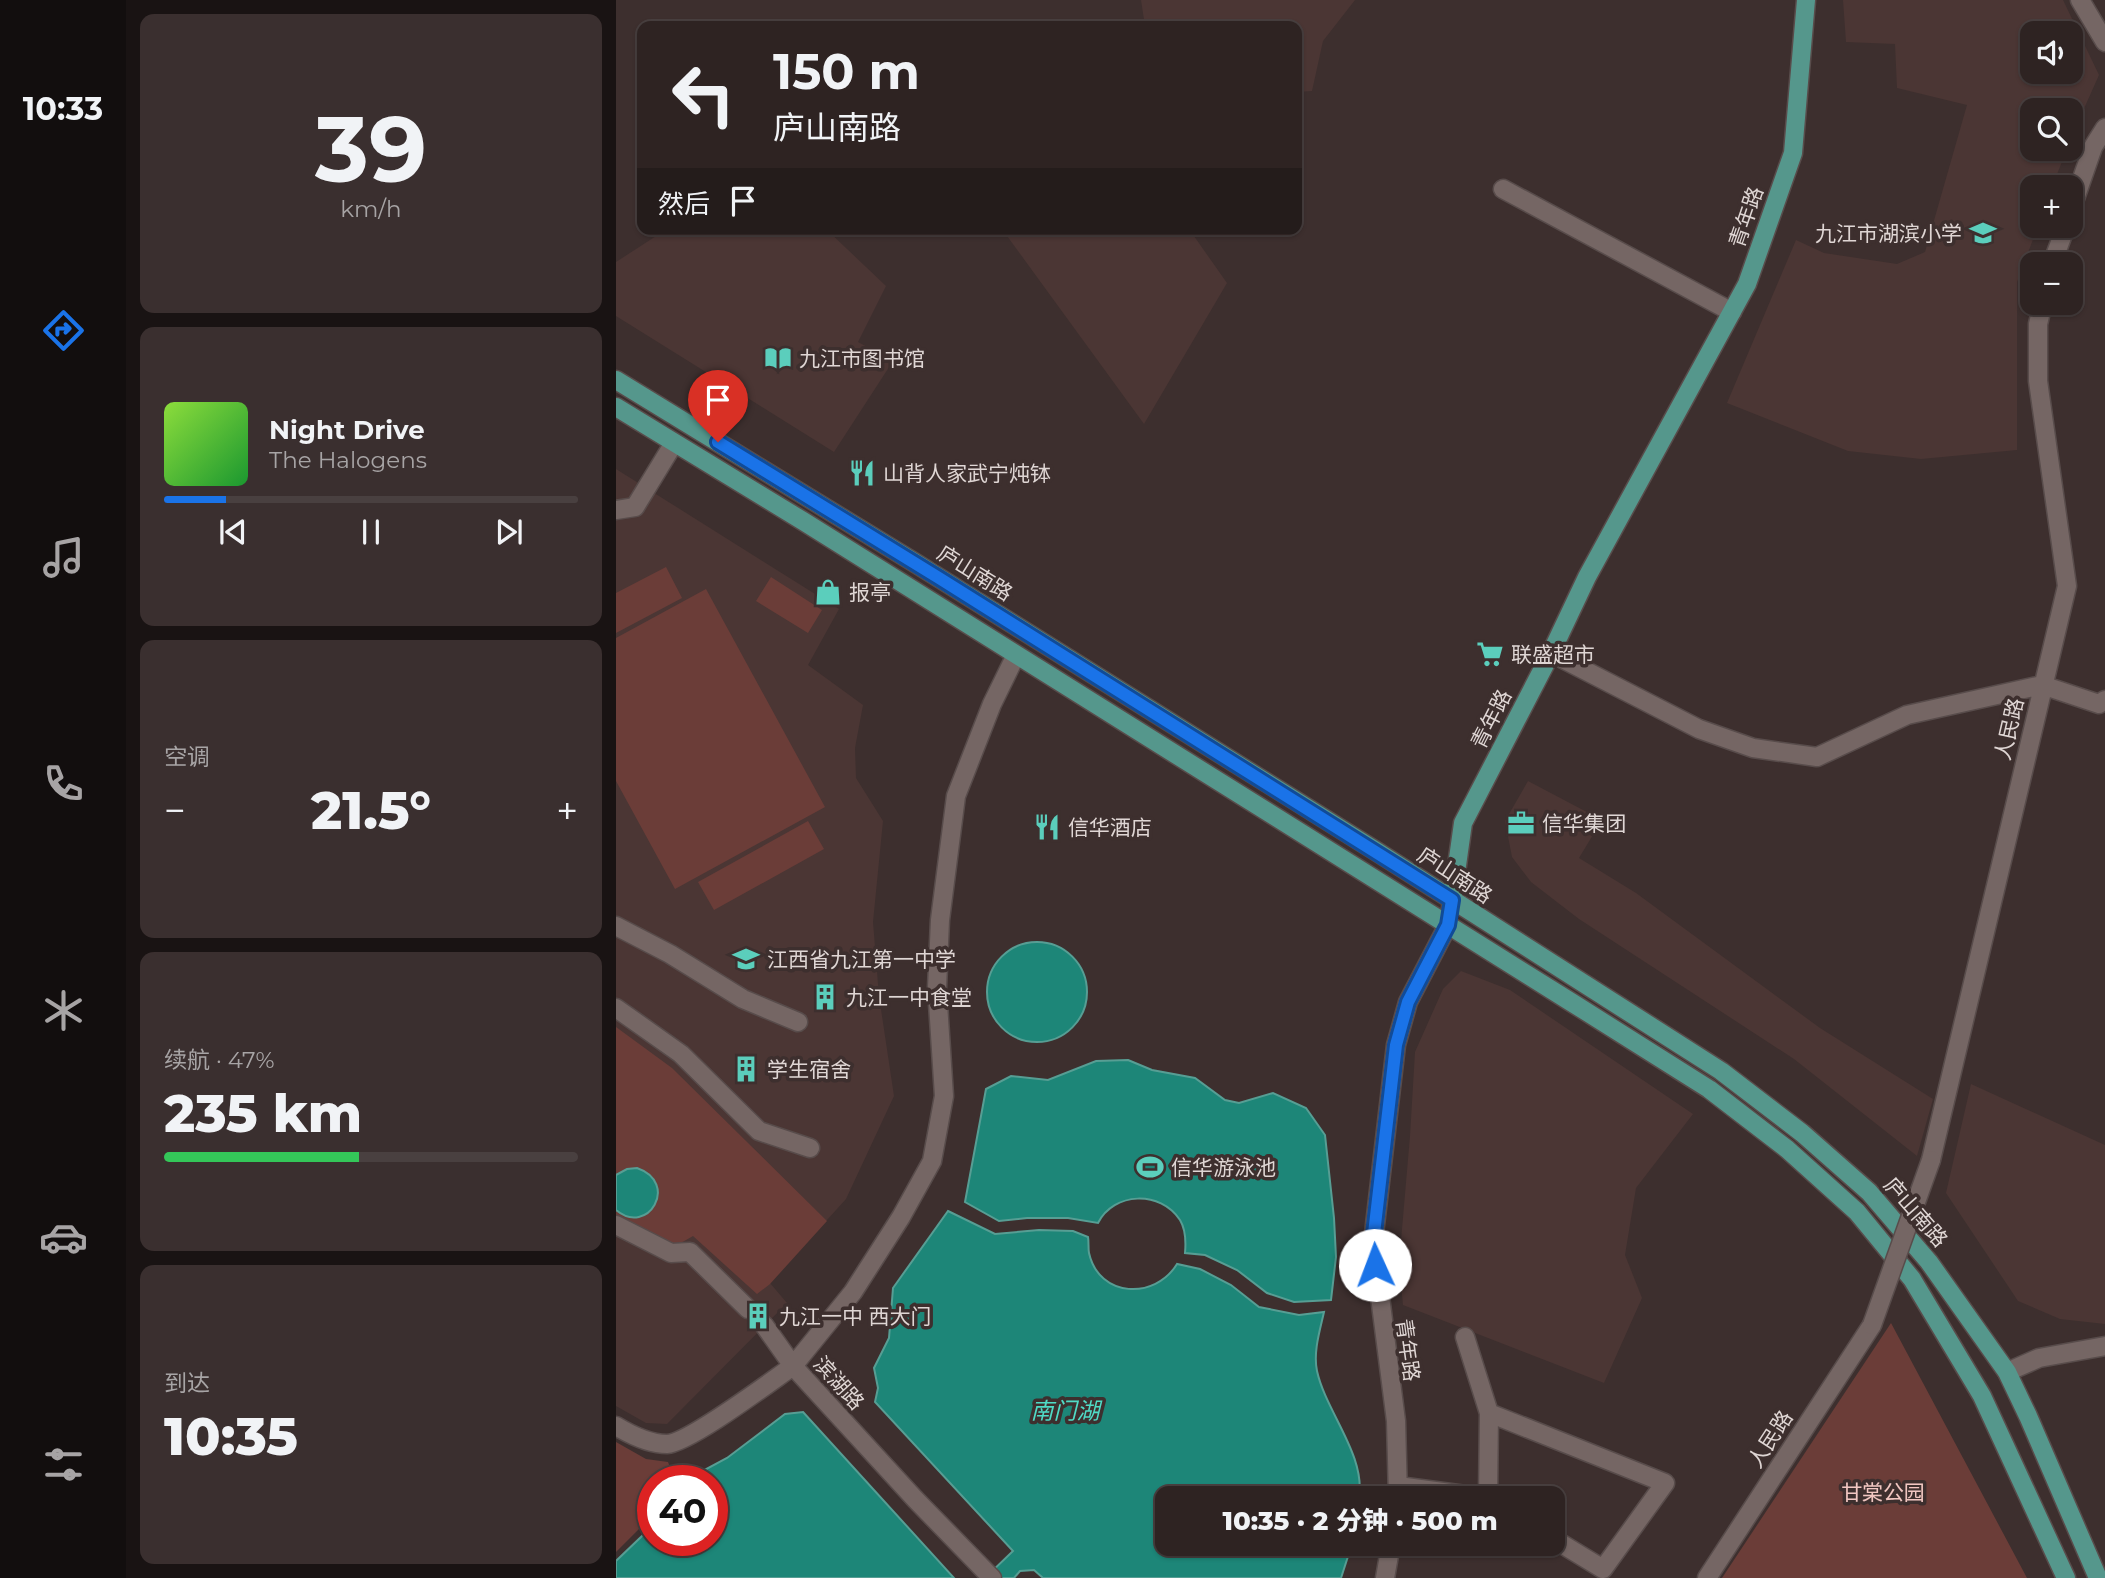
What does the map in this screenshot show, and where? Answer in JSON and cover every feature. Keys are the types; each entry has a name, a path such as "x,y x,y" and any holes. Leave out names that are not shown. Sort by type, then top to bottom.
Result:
{"main road":[{"name":"青年路","path":"1448,925 1463,823 1587,577 1747,284 1793,153 1806,0"},
{"name":"庐山南路","path":"616,380 941,579 1452,900 1721,1071 1802,1133 1870,1192 1929,1262 2007,1372 2098,1578"},
{"path":"616,407 1709,1089 1787,1149 1857,1212 1912,1279 1982,1396 2066,1578"}],"street":[{"path":"2080,0 2105,42"},
{"path":"2083,175 2093,147 2105,128"},
{"path":"1503,189 1732,312"},
{"name":"人民路","path":"1707,1578 1872,1325 1931,1160 2067,586 2038,382 2040,315"},
{"path":"616,510 635,507 674,443"},
{"path":"1551,653 1699,729 1753,748 1817,757 1907,715 2042,685 2099,704 2105,700"},
{"path":"764,1325 793,1366 853,1292 901,1217 932,1161 944,1096 937,988 940,920 956,796 992,704 1016,655"},
{"name":"青年路","path":"1398,1486 1396,1421 1373,1242 1396,1045 1408,1002 1448,925"},
{"path":"616,926 670,954 743,999 798,1023"},
{"path":"616,1008 681,1054 759,1131 810,1148"},
{"path":"616,1225 671,1252 690,1252 748,1309"},
{"path":"1465,1337 1489,1413 1488,1486"},
{"path":"2007,1372 2039,1358 2105,1346"},
{"name":"滨湖路","path":"616,1426 634,1437 668,1444 691,1436 793,1366 905,1489 992,1578"},
{"path":"1489,1413 1665,1483 1603,1569 1565,1546"},
{"path":"1385,1578 1389,1556"}],"shaded area":[{"path":"1141,0 1355,0 1323,41 1312,91 1302,92 1302,21 1144,21"},
{"name":"九江市湖滨小学","path":"1843,0 2063,0 2073,21 2020,21 2020,84 2083,84 2083,42 2099,75 2083,111 2083,98 2020,98 2020,161 2062,161 2057,175 2020,175 2020,238 2034,238 2028,252 2020,252 2020,274 2017,282 2017,450 1921,459 1848,451 1727,403 1796,240 1824,253 1897,264 1925,252 1967,105 1897,88 1895,44 1846,42"},
{"path":"658,235 832,235 886,286 858,342 893,361 834,452 616,316 616,262"},
{"path":"1006,235 1193,235 1227,283 1144,424"},
{"name":"江西省九江第一中学","path":"616,469 839,609 808,665 863,705 855,748 856,778 883,821 873,922 879,996 894,1096 846,1199 770,1283 787,1303 667,1424 646,1423 616,1406"},
{"path":"1528,781 1602,820 1579,858 1636,893 1820,1028 1933,1099 1917,1156 1794,1059 1579,919 1531,882 1512,857 1505,821"},
{"path":"1461,971 1510,990 1693,1114 1636,1188 1625,1255 1642,1298 1604,1383 1403,1305 1399,1264 1415,1052 1443,989"},
{"path":"1971,1084 2105,1145 2105,1324 2060,1319 2018,1301 1946,1193"}],"green space":[{"path":"666,567 682,598 616,633 616,593"},
{"path":"771,577 822,610 808,633 756,601"},
{"path":"706,589 825,807 675,889 616,781 616,638"},
{"path":"808,821 824,849 714,910 698,882"},
{"path":"616,1027 672,1068 827,1221 770,1284 757,1294 693,1236 672,1248 616,1220"},
{"name":"甘棠公园","path":"1891,1323 2027,1578 1722,1578"},
{"path":"616,1442 646,1459 668,1462 669,1465 637,1465 637,1531 616,1552"}],"water":[{"path":"1037,942 1065,950 1079,964 1087,992 1079,1020 1065,1034 1037,1042 1009,1034 995,1020 987,992 995,964 1009,950"},
{"name":"信华游泳池","path":"1128,1060 1152,1070 1195,1078 1225,1100 1239,1103 1273,1093 1306,1108 1325,1135 1336,1257 1331,1300 1294,1302 1267,1293 1237,1270 1205,1255 1185,1253 1185,1236 1180,1220 1161,1203 1138,1199 1126,1201 1115,1205 1098,1223 1068,1218 999,1221 965,1202 986,1089 1011,1076 1048,1080 1096,1061"},
{"path":"637,1168 650,1175 658,1195 655,1205 648,1213 639,1217 628,1217 616,1210 616,1175 627,1169"},
{"name":"南门湖","path":"948,1211 995,1234 1039,1230 1073,1231 1088,1237 1089,1253 1095,1268 1104,1279 1115,1286 1128,1289 1155,1284 1167,1276 1177,1264 1200,1269 1231,1285 1259,1307 1299,1315 1324,1312 1316,1349 1317,1371 1357,1466 1360,1486 1155,1486 1155,1556 1348,1556 1341,1578 1043,1578 1034,1570 1020,1571 1014,1578 985,1578 1013,1551 875,1402 878,1388 874,1368 889,1338 893,1288"},
{"path":"803,1412 954,1578 616,1578 616,1561 637,1541 637,1556 728,1556 728,1465 714,1465 785,1414"}],"place":[{"name":"九江市湖滨小学","path":"1983,233"},
{"name":"九江市图书馆","path":"778,358"},
{"name":"山背人家武宁炖钵","path":"862,473"},
{"name":"报亭","path":"828,592"},
{"name":"联盛超市","path":"1490,654"},
{"name":"信华集团","path":"1521,823"},
{"name":"信华酒店","path":"1047,827"},
{"name":"江西省九江第一中学","path":"746,959"},
{"name":"九江一中食堂","path":"825,997"},
{"name":"学生宿舍","path":"746,1069"},
{"name":"信华游泳池","path":"1150,1167"},
{"name":"九江一中 西大门","path":"758,1316"}],"route":[{"path":"718,442 1452,900 1448,925 1408,1002 1396,1045 1373,1242 1375,1265"}]}
